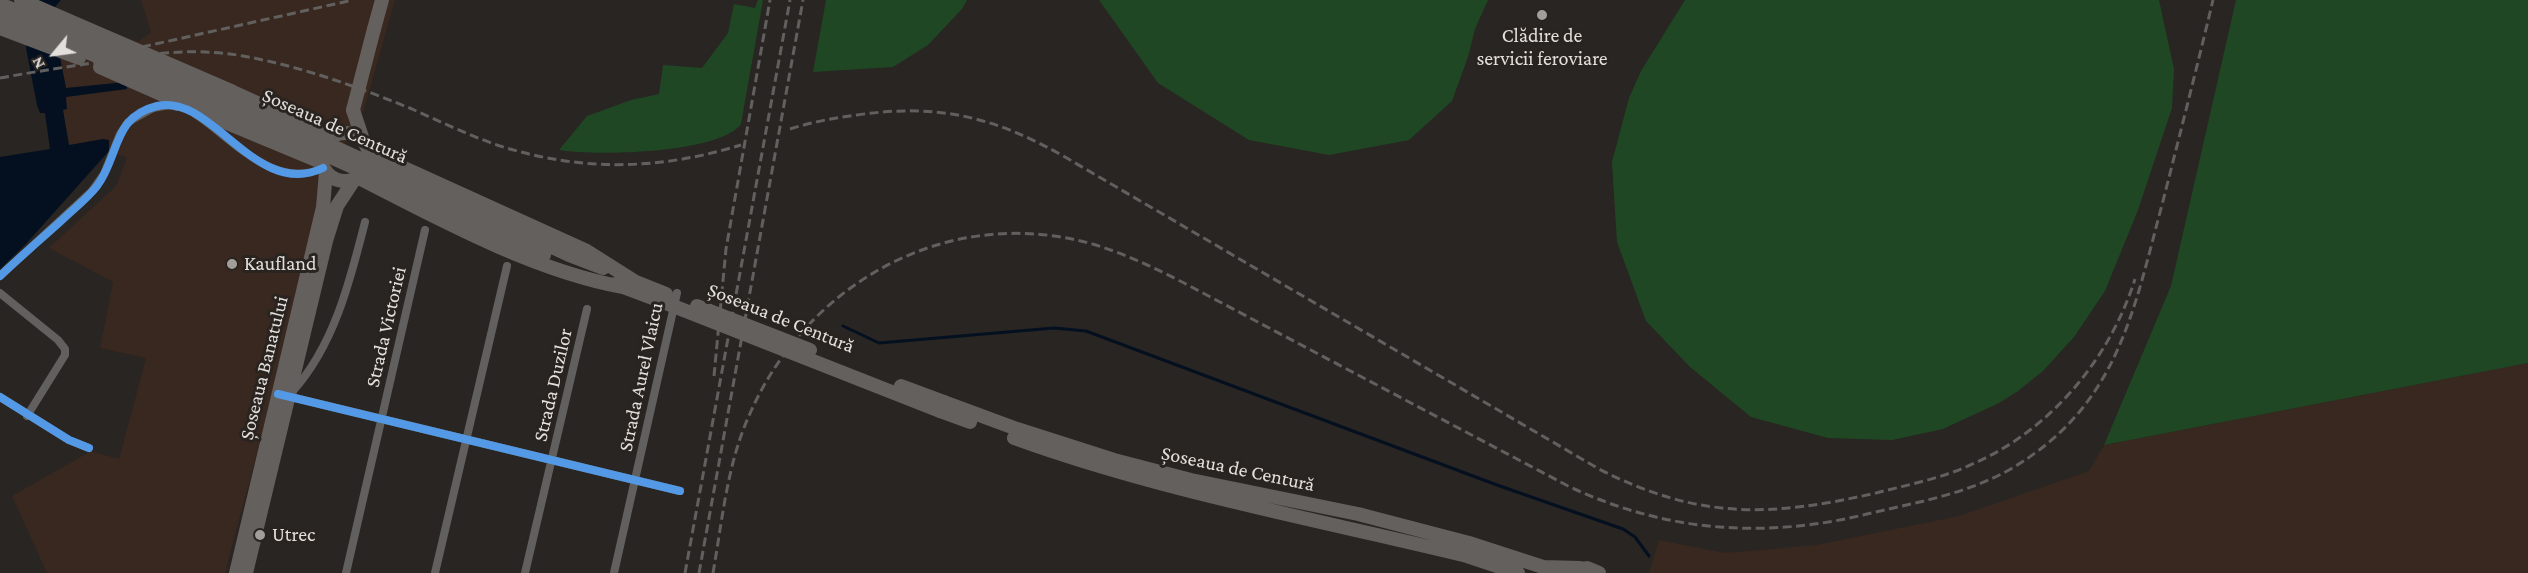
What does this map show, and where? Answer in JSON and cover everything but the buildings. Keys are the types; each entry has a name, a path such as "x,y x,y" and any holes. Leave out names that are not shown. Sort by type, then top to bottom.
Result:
{"main road":[{"path":"21,0 335,135 354,134 366,146 585,250 628,284"},
{"path":"323,167 324,145 335,135 353,110 382,0"},
{"name":"Șoseaua de Centură","path":"0,4 293,128 494,225"},
{"name":"Șoseaua de Centură","path":"0,15 569,255 628,284 669,296 1098,466 1467,556 1518,573"},
{"path":"0,28 74,56 220,120 323,167 336,180 357,179 564,274 628,284"},
{"path":"353,110 366,146 369,165 357,179"},
{"name":"Șoseaua Banatului","path":"246,573 323,207 323,167"},
{"name":"Șoseaua Banatului","path":"236,573 326,241 337,206 357,179"},
{"name":"Șoseaua de Centură","path":"942,406 1114,460 1191,480 1358,514 1469,543 1543,567 1575,571 1587,568 1599,573"}],"street":[{"path":"0,276 91,192 104,174 120,134 128,122 142,112 170,105 190,111 256,159 285,173 312,173 323,167"},
{"path":"283,395 302,381 330,331 345,295 365,222"},
{"name":"Strada Victoriei","path":"346,573 425,230"},
{"path":"435,573 507,266"},
{"path":"0,293 58,340 65,349 65,355 27,416"},
{"name":"Strada Aurel Vlaicu","path":"614,573 636,480 669,296"},
{"name":"Strada Duzilor","path":"525,573 587,309"},
{"path":"283,395 680,491"},
{"path":"0,397 27,416 69,440 89,447"}],"shaded area":[{"path":"141,0 395,0 364,110 334,163 225,573 47,573 12,496 91,451 119,459 146,358 100,348 113,282 49,248 116,186 127,158 109,151 108,140 69,146 63,110 66,96 127,88 126,82 66,88 57,42 54,8 138,42 151,32"},
{"path":"2528,363 2528,573 1649,573 1659,540 1725,553 1816,545 1959,516 2089,471 2104,445"}],"green space":[{"path":"758,0 763,0 741,124 728,134 708,142 655,150 599,153 559,150 587,116 631,100 659,94 663,65 702,68 728,33 734,4 755,8"},
{"path":"826,0 967,0 962,9 928,45 893,67 813,72"},
{"path":"1099,0 1488,0 1475,29 1468,57 1452,101 1409,140 1329,155 1249,140 1158,83"},
{"path":"1685,0 2159,0 2174,69 2172,108 2138,210 2105,291 2074,337 2043,371 1999,403 1943,429 1892,440 1828,438 1751,417 1690,367 1646,321 1617,242 1612,162 1629,98 1641,71"},
{"path":"2236,0 2528,0 2528,363 2104,445 2171,286"}],"water":[{"path":"32,0 61,0 54,8 57,42 66,88 126,82 127,89 66,97 67,109 63,110 69,145 103,139 109,140 109,151 25,245 0,269 0,157 50,149 45,113 40,113 37,105 26,48"}],"waterway":[{"path":"843,326 879,343 1054,328 1086,331 1497,485 1623,529 1635,537 1649,556"}],"railway":[{"path":"142,47 353,0"},
{"path":"714,376 726,249 770,0"},
{"path":"685,573 790,0"},
{"path":"699,573 803,0"},
{"path":"713,573 726,494 741,436 771,374 800,335 834,301 873,273 916,252 962,239 1011,233 1077,240 1109,249 1140,262 1570,487 1605,502 1641,513 1677,522 1714,527 1788,527 1863,515 1974,486 2009,470 2046,445 2075,417 2098,387 2116,354 2142,281 2213,0"},
{"path":"0,78 153,54 224,53 286,65 329,78 392,101 500,146 561,160 591,164 651,163 711,153 741,145"},
{"path":"790,129 848,116 914,111 965,116 1014,132 1065,157 1599,469 1635,486 1670,498 1735,509 1802,507 1876,493 1946,475 1997,452 2049,414 2092,366 2124,309 2135,279"}],"cycle path":[{"path":"0,276 93,191 110,162 124,128 142,111 157,106 177,106 197,115 255,159 276,170 299,174 323,168"},
{"path":"278,394 680,491"},
{"path":"0,397 69,440 89,448"}],"place":[{"name":"Clădire de servicii feroviare","path":"1542,15"},
{"name":"Kaufland","path":"232,264"},
{"name":"Utrec","path":"260,535"}]}
